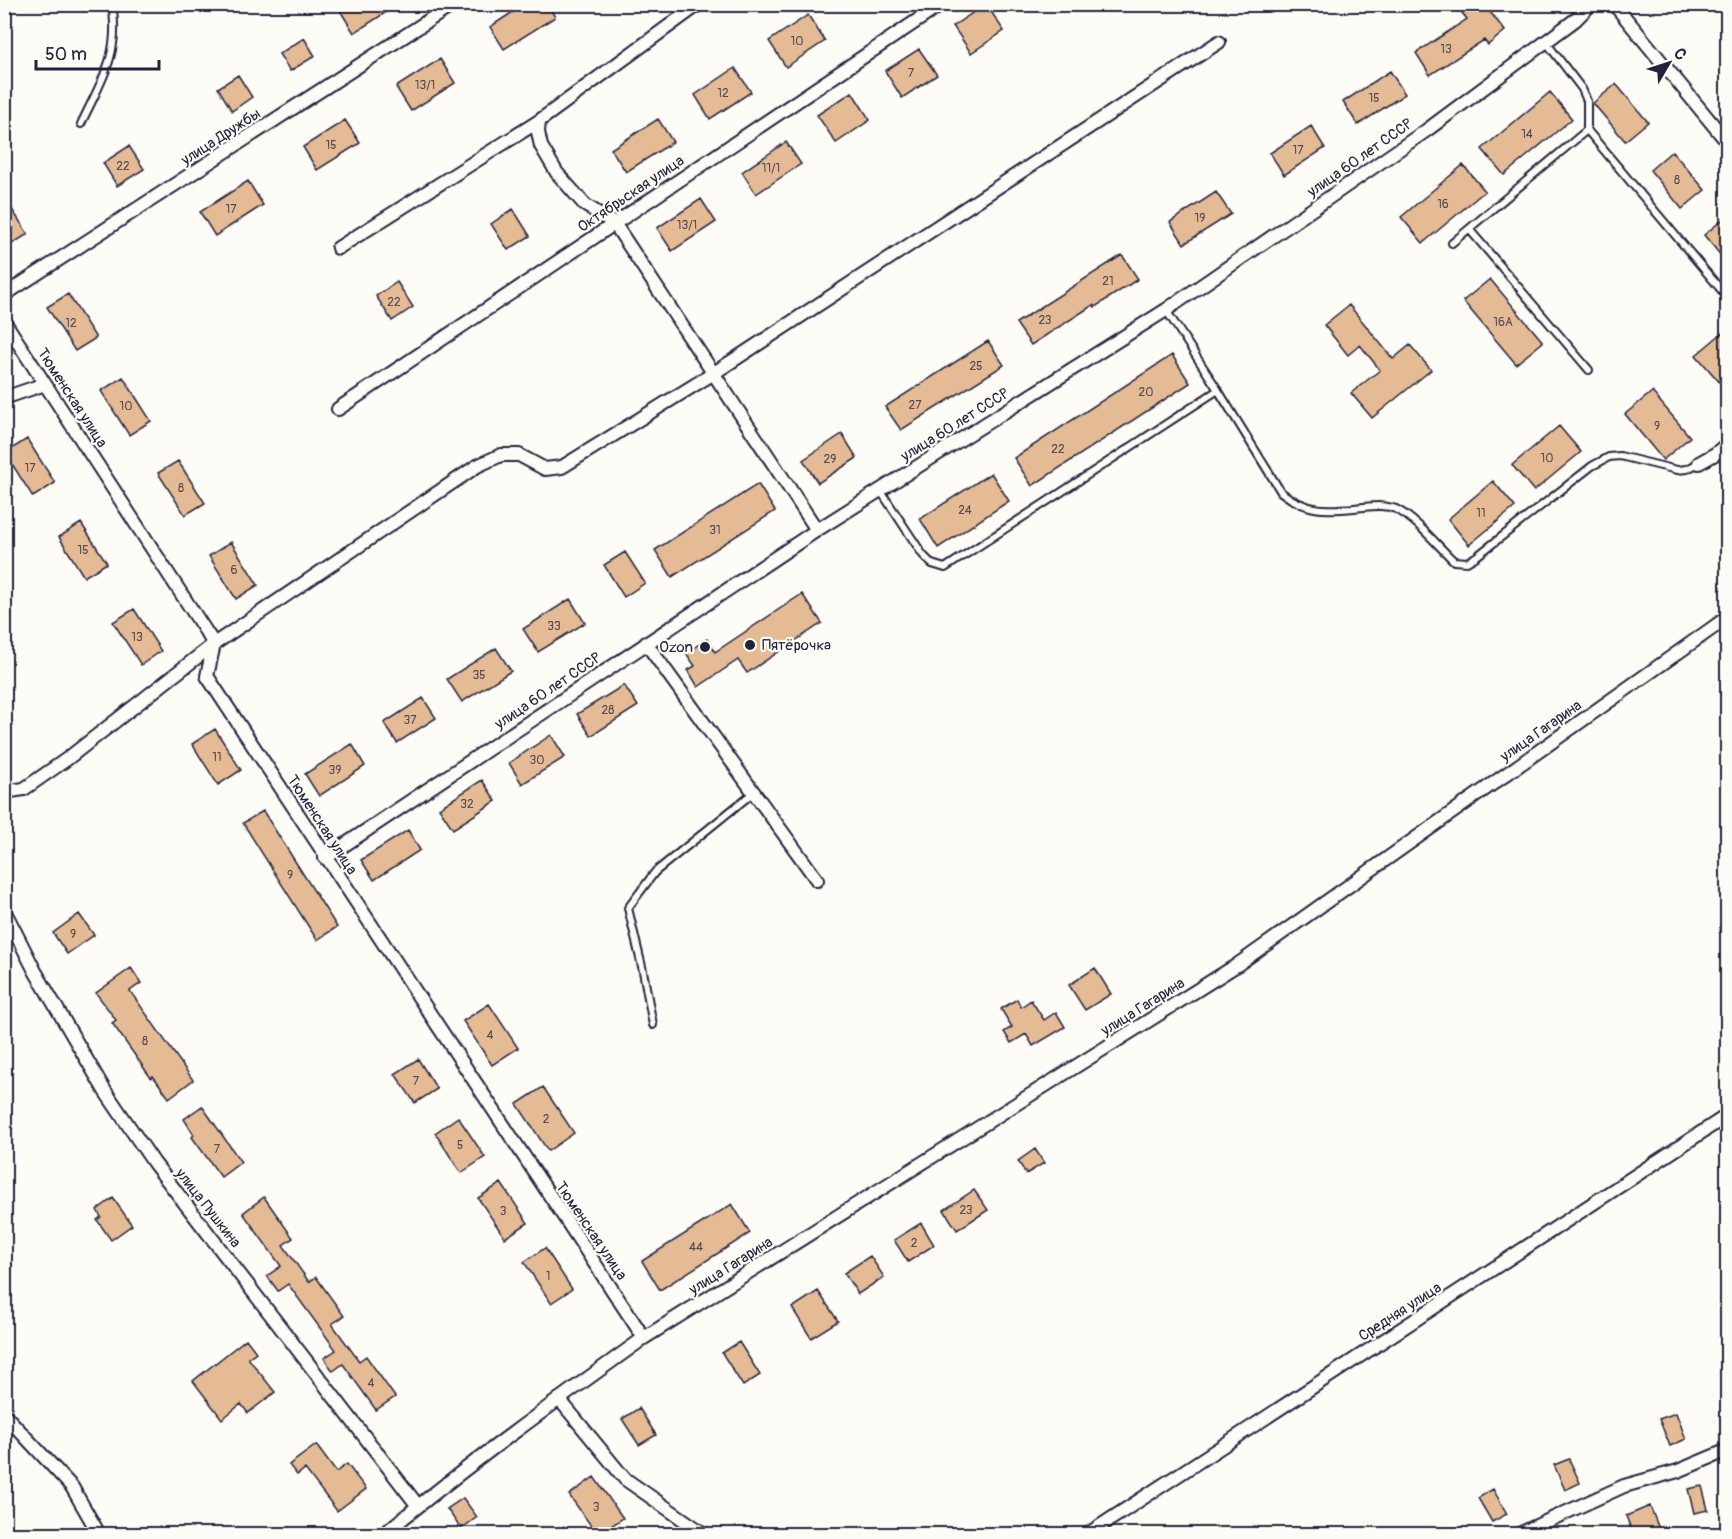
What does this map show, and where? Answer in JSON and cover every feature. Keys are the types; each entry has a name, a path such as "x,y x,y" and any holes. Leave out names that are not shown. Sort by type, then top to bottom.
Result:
{"street":[{"path":"338,248 539,121 699,4"},
{"name":"Октябрьская улица","path":"338,409 942,4"},
{"name":"улица 60 лет СССР","path":"325,858 817,530 1167,310 1427,130 1575,20 1591,4"},
{"path":"1614,4 1728,143"},
{"name":"улица Дружбы","path":"4,295 448,6"},
{"path":"4,792 24,789 67,759 214,644 477,466 501,455 519,455 545,469 562,468 714,373 1219,42"},
{"path":"539,121 538,132 541,146 558,174 585,206 614,223 817,530"},
{"name":"Тюменская улица","path":"4,321 214,644 207,676 644,1338"},
{"path":"4,398 45,384"},
{"path":"1699,463 1728,443"},
{"name":"улица Гагарина","path":"418,1506 644,1338 1237,965 1728,617"},
{"path":"646,644 817,880"},
{"name":"улица Пушкина","path":"4,910 34,971 105,1091 154,1163 418,1506"},
{"name":"Средняя улица","path":"1088,1534 1728,1115"},
{"path":"559,1399 625,1479 704,1534"},
{"path":"4,1414 72,1487 99,1534"},
{"path":"1519,1534 1624,1486 1678,1471 1728,1450"},
{"path":"384,1534 418,1506"}],"lane":[{"path":"81,124 111,60 116,25 112,4"},
{"path":"1546,42 1582,89 1587,101 1587,130 1728,298"},
{"path":"1452,243 1587,130"},
{"path":"1469,229 1589,370"},
{"path":"1167,310 1281,492 1293,502 1305,507 1328,510 1384,506 1395,509 1408,517 1454,561 1461,563 1477,556 1592,466 1609,457 1620,456 1677,470 1687,469 1699,463"},
{"path":"880,490 923,555 932,564 945,568 1218,390"},
{"path":"653,1025 628,908 655,872 754,792"}],"building":[{"path":"336,4 399,4 354,33"},
{"path":"525,4 547,4 555,17 504,49 490,27"},
{"path":"986,4 1004,31 971,53 953,26"},
{"path":"1473,4 1484,4 1505,31 1488,45 1484,40 1430,75 1416,53 1467,19 1462,13"},
{"path":"808,15 825,41 786,67 769,41"},
{"path":"304,38 315,56 290,71 279,54"},
{"path":"919,49 937,75 902,98 885,71"},
{"path":"440,59 455,83 411,111 396,87"},
{"path":"735,68 751,92 710,119 695,95"},
{"path":"1390,71 1405,94 1358,125 1343,102"},
{"path":"238,75 252,97 232,111 218,88"},
{"path":"1616,84 1648,122 1625,141 1593,103"},
{"path":"852,92 870,120 836,143 817,115"},
{"path":"1550,92 1572,119 1504,175 1482,149"},
{"path":"658,119 673,142 626,172 611,149"},
{"path":"345,120 360,143 317,170 303,147"},
{"path":"1311,126 1325,148 1284,175 1270,153"},
{"path":"786,142 801,164 756,194 742,172"},
{"path":"129,146 144,169 117,186 103,163"},
{"path":"1672,151 1705,190 1682,209 1650,170"},
{"path":"1463,165 1485,191 1423,243 1401,217"},
{"path":"248,181 263,205 215,236 200,212"},
{"path":"1216,192 1231,214 1184,244 1170,222"},
{"path":"4,197 28,234 4,249"},
{"path":"701,199 716,222 672,251 657,228"},
{"path":"513,209 530,236 508,250 491,224"},
{"path":"1728,215 1728,264 1704,235"},
{"path":"1122,255 1138,279 1031,345 1016,323"},
{"path":"1490,279 1543,342 1516,364 1463,301"},
{"path":"397,282 413,307 392,321 376,296"},
{"path":"68,294 96,338 75,351 47,307"},
{"path":"1349,305 1393,359 1410,345 1431,370 1372,418 1351,393 1380,370 1360,345 1348,355 1324,325"},
{"path":"1728,328 1728,392 1696,355"},
{"path":"988,341 1004,365 901,430 885,407"},
{"path":"1172,355 1190,383 1032,486 1014,458"},
{"path":"123,377 151,421 129,435 101,391"},
{"path":"1652,392 1690,437 1663,460 1625,414"},
{"path":"1559,426 1581,452 1534,491 1512,465"},
{"path":"842,434 857,458 818,483 803,460"},
{"path":"27,439 55,483 33,497 5,453"},
{"path":"178,461 205,503 185,515 158,473"},
{"path":"991,473 1009,501 938,548 920,519"},
{"path":"1493,481 1515,507 1469,545 1448,519"},
{"path":"758,484 775,511 672,577 655,550"},
{"path":"81,523 107,563 84,577 59,537"},
{"path":"231,542 258,585 236,599 209,556"},
{"path":"625,552 645,583 624,597 604,565"},
{"path":"802,594 822,623 747,673 738,660 698,687 688,670 695,666 686,653 707,639 715,652"},
{"path":"570,599 585,623 538,652 523,629"},
{"path":"134,609 161,651 141,665 113,622"},
{"path":"496,648 511,671 462,702 447,679"},
{"path":"624,685 638,706 591,736 577,714"},
{"path":"423,698 436,718 397,743 384,723"},
{"path":"215,729 241,770 218,785 192,744"},
{"path":"551,735 565,757 522,784 509,763"},
{"path":"352,744 365,766 319,796 305,774"},
{"path":"482,780 496,801 453,829 439,808"},
{"path":"263,811 337,927 317,940 243,823"},
{"path":"408,830 420,850 374,880 361,860"},
{"path":"79,914 94,935 67,954 53,933"},
{"path":"131,968 141,983 130,991 193,1080 169,1098 153,1076 151,1078 112,1023 116,1020 96,993"},
{"path":"1095,968 1111,994 1085,1010 1069,985"},
{"path":"1017,999 1021,1007 1031,1000 1044,1020 1056,1012 1065,1027 1033,1046 1026,1034 1011,1043 1004,1032 1012,1027 1001,1009"},
{"path":"489,1004 518,1048 492,1065 463,1021"},
{"path":"418,1059 437,1089 415,1103 395,1074"},
{"path":"543,1087 574,1133 548,1151 517,1104"},
{"path":"202,1106 241,1162 221,1177 192,1137 194,1135 184,1119"},
{"path":"458,1117 485,1157 461,1173 435,1133"},
{"path":"1035,1149 1044,1163 1026,1174 1018,1161"},
{"path":"501,1183 528,1223 505,1238 478,1198"},
{"path":"974,1190 988,1210 957,1230 944,1210"},
{"path":"264,1197 293,1238 283,1245 309,1282 316,1277 344,1316 332,1324 359,1361 366,1356 395,1397 376,1410 343,1364 333,1371 324,1358 336,1350 288,1284 278,1291 267,1276 281,1266 243,1213"},
{"path":"113,1198 132,1225 111,1240 97,1220 101,1217 97,1210"},
{"path":"732,1204 750,1233 660,1290 642,1261"},
{"path":"921,1223 934,1245 908,1262 894,1240"},
{"path":"545,1248 572,1289 551,1303 524,1262"},
{"path":"870,1256 884,1277 858,1294 844,1273"},
{"path":"818,1291 838,1321 811,1338 792,1308"},
{"path":"246,1339 256,1352 248,1358 275,1392 248,1413 241,1404 222,1419 193,1381"},
{"path":"739,1342 760,1375 743,1386 722,1353"},
{"path":"639,1408 656,1435 639,1445 622,1419"},
{"path":"1676,1413 1686,1439 1670,1446 1659,1419"},
{"path":"316,1445 336,1472 347,1464 366,1489 337,1511 305,1469 297,1475 289,1465"},
{"path":"1569,1459 1580,1483 1565,1490 1554,1465"},
{"path":"594,1477 623,1518 599,1534 569,1495"},
{"path":"1702,1486 1708,1510 1694,1513 1688,1489"},
{"path":"1493,1489 1507,1514 1492,1522 1478,1498"},
{"path":"463,1498 477,1517 461,1529 447,1509"},
{"path":"1650,1506 1661,1534 1633,1534 1626,1516"}],"place":[{"name":"Пятёрочка","path":"750,645"},
{"name":"Ozon","path":"705,647"}]}
